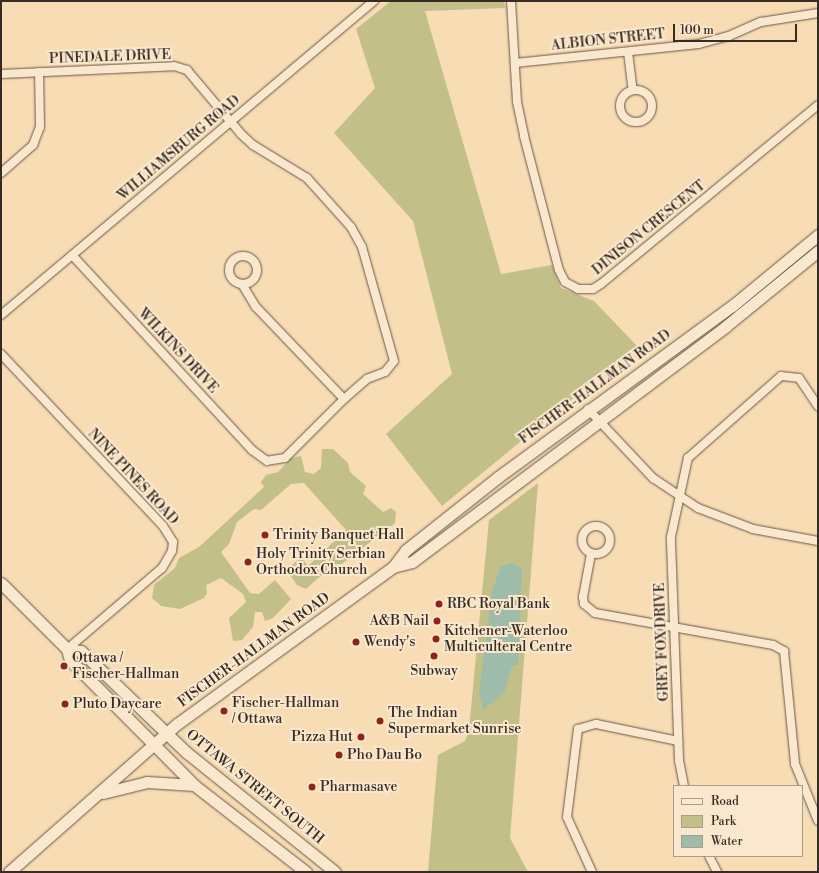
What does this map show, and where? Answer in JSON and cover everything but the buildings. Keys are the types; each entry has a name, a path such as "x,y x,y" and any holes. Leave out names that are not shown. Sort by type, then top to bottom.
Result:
{"main road":[{"name":"FISCHER-HALLMAN ROAD","path":"9,872 167,733 393,567 406,550 588,409 732,306 818,235"},
{"name":"FISCHER-HALLMAN ROAD","path":"393,567 412,562 597,420 726,326 818,250"},
{"name":"OTTAWA STREET SOUTH","path":"1,583 67,649 70,660 152,745 194,785 306,872"},
{"name":"OTTAWA STREET SOUTH","path":"67,649 81,651 186,752 335,872"},
{"path":"100,793 147,782 194,785"}],"street":[{"name":"WILLIAMSBURG ROAD","path":"1,315 374,1"},
{"name":"DINISON CRESCENT","path":"511,1 515,63 524,136 559,270 571,287 582,290 601,284 818,105"},
{"name":"ALBION STREET","path":"515,63 628,52 714,41 761,22 818,13"},
{"path":"628,52 634,90"},
{"name":"PINEDALE DRIVE","path":"1,74 174,66 196,79 253,146 307,178 351,227 362,247 394,361 385,372 367,379 344,399 285,458 267,461"},
{"path":"1,172 33,145 40,127 39,72"},
{"path":"634,90 647,93 652,103 651,113 640,122 625,118 620,107 623,96 634,90"},
{"name":"WILKINS DRIVE","path":"72,255 252,450 267,461"},
{"path":"242,284 256,307 344,399"},
{"name":"NINE PINES ROAD","path":"1,354 163,526 173,542 170,555 162,568 67,649"},
{"name":"GREY FOX DRIVE","path":"684,785 678,740 671,537 688,458 777,379 788,375 799,378 818,406"},
{"path":"588,409 633,460 679,497 728,522 818,541"},
{"path":"591,554 583,597 589,610 675,628 773,645 784,651 795,764 818,821"},
{"path":"592,872 567,817 578,730 596,724 678,740"},
{"path":"710,857 717,872"}],"green space":[{"path":"391,1 504,1 505,8 425,11 501,274 552,265 561,288 594,301 637,346 442,506 386,434 452,374 413,221 334,133 375,88 356,29"},
{"path":"322,449 333,449 348,463 350,472 366,486 363,494 383,512 391,508 396,512 395,523 342,564 334,564 306,589 297,585 290,575 291,566 301,557 308,566 346,530 304,483 291,484 261,510 254,509 237,522 229,544 221,552 250,593 259,594 275,580 291,599 273,618 265,621 262,612 255,612 253,627 242,640 233,641 229,618 246,602 243,594 221,578 206,585 207,593 204,598 180,609 161,606 152,598 154,585 175,568 179,558 199,547 264,487 261,482 266,475 278,472 291,458 301,456 305,472 314,474 321,468"},
{"path":"538,483 510,838 528,872 428,872 438,755 465,741 469,729 489,520"}],"water":[{"path":"511,563 522,568 518,665 512,666 504,693 483,710 479,692 492,593 500,567"}],"place":[{"name":"Trinity Banquet Hall","path":"265,535"},
{"name":"Holy Trinity Serbian Orthodox Church","path":"248,562"},
{"name":"RBC Royal Bank","path":"439,604"},
{"name":"A&B Nail","path":"437,621"},
{"name":"Kitchener-Waterloo Multiculteral Centre","path":"436,639"},
{"name":"Wendy's","path":"356,642"},
{"name":"Subway","path":"434,656"},
{"name":"Ottawa / Fischer-Hallman","path":"64,666"},
{"name":"Pluto Daycare","path":"65,704"},
{"name":"Fischer-Hallman / Ottawa","path":"224,711"},
{"name":"The Indian Supermarket Sunrise","path":"380,721"},
{"name":"Pizza Hut","path":"361,737"},
{"name":"Pho Dau Bo","path":"339,755"},
{"name":"Pharmasave","path":"312,787"}]}
